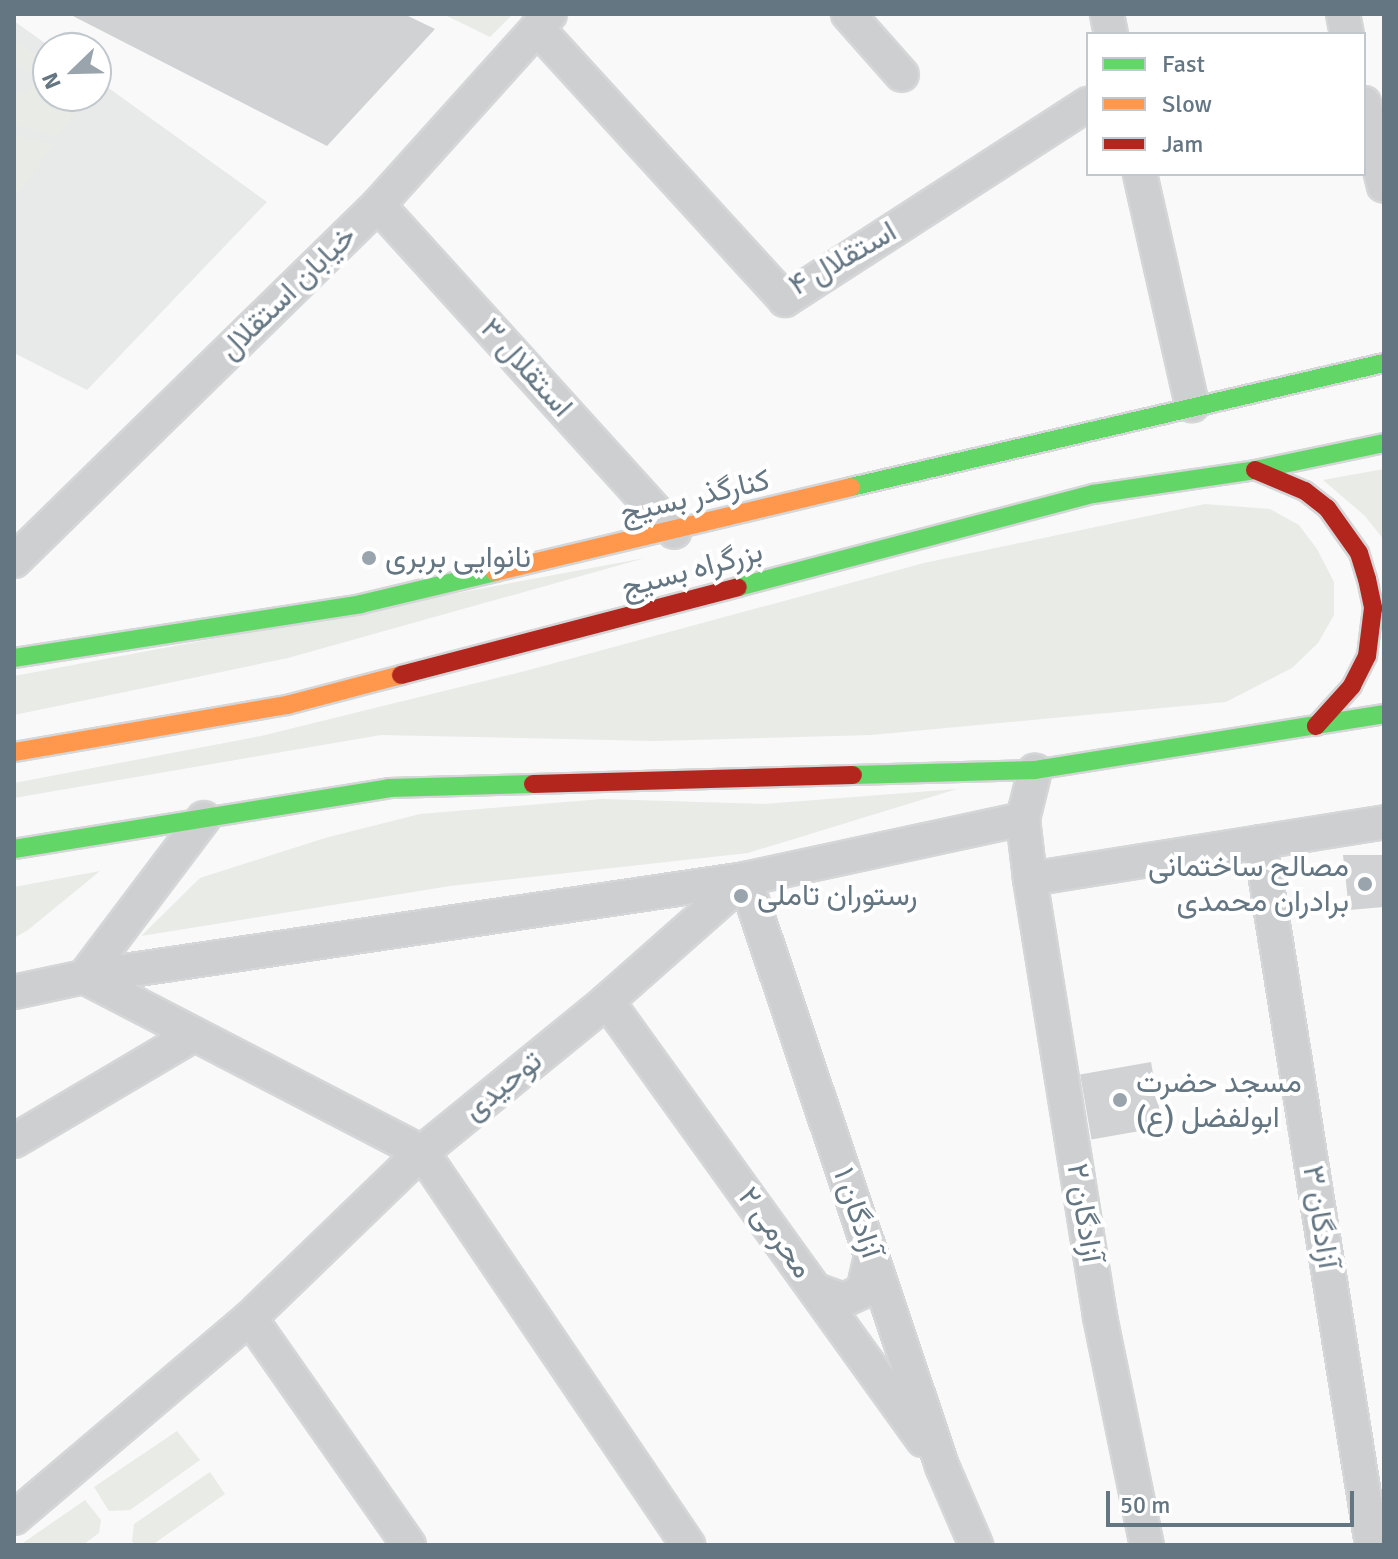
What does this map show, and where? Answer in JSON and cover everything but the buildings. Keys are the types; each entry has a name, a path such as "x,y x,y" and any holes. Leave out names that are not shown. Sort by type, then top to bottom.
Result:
{"main road":[{"name":"کنارگذر بسیج","path":"14,658 361,604 674,532 1192,405 1384,363"},
{"name":"بزرگراه بسیج","path":"14,752 287,705 1093,494 1255,470 1384,443"},
{"path":"1255,470 1305,491 1327,508 1359,553 1367,579 1373,608 1367,656 1352,686 1316,726"},
{"path":"14,849 389,788 1035,770 1384,714"}],"street":[{"path":"848,14 902,75"},
{"name":"استقلال ۴","path":"544,21 785,300 1086,105"},
{"name":"خیابان استقلال","path":"14,561 378,205 544,21"},
{"path":"1366,111 1384,186"},
{"path":"1140,176 1192,405"},
{"name":"استقلال ۳","path":"378,205 674,532"},
{"path":"1023,819 1035,770"},
{"path":"84,977 204,818"},
{"name":"آزادگان ۲","path":"1023,819 1100,1317 1147,1545"},
{"name":"توحیدی","path":"15,1515 250,1318 422,1152 607,1001 745,879 1023,819"},
{"path":"1030,879 1384,822"},
{"name":"آزادگان ۳","path":"1260,842 1372,1545"},
{"path":"14,992 84,977 745,879"},
{"name":"آزادگان ۱","path":"745,879 942,1466 976,1545"},
{"path":"84,977 422,1152 688,1545"},
{"name":"محرمی ۲","path":"607,1001 942,1466"},
{"path":"14,1141 193,1035"},
{"path":"816,1290 844,1300 863,1291 871,1255"},
{"path":"250,1318 409,1545"}],"shaded area":[{"path":"443,14 513,14 490,37"},
{"path":"14,21 32,34 32,112 112,112 112,91 267,202 87,390 14,353"},
{"path":"14,40 32,52 32,75 19,65 14,69"},
{"path":"32,87 32,112 76,112 58,137 14,125 14,92 23,93"},
{"path":"14,135 54,144 14,200"},
{"path":"1384,469 1384,540 1365,516 1323,480"},
{"path":"1205,504 1270,509 1299,525 1317,549 1334,582 1334,615 1318,643 1292,668 1226,702 871,735 655,741 381,735 14,798 14,783 261,736 529,670 924,563"},
{"path":"645,558 288,658 14,715 14,676"},
{"path":"957,789 748,853 450,886 141,936 200,878 325,838 420,814 602,799 764,804"},
{"path":"100,871 28,930 14,938 14,887"},
{"path":"177,1431 200,1460 130,1510 109,1511 94,1487"},
{"path":"210,1472 225,1494 152,1545 135,1545 132,1541 134,1524"},
{"path":"85,1500 101,1520 99,1533 83,1545 20,1545"}],"traffic: fast":[{"path":"851,487 1384,363"},
{"path":"738,587 1093,494 1255,470 1384,443"},
{"path":"14,658 361,604 495,572"},
{"path":"853,775 1035,770 1384,714"},
{"path":"14,849 389,788 533,784"}],"traffic: slow":[{"path":"495,572 851,487"},
{"path":"14,752 287,705 401,675"}],"traffic: jam":[{"path":"1255,470 1305,491 1327,508 1359,553 1367,579 1373,608 1367,656 1352,686 1316,726"},
{"path":"401,675 738,587"},
{"path":"533,784 853,775"}],"place":[{"name":"نانوایی بربری","path":"369,558"},
{"name":"مصالح ساختمانی برادران محمدی","path":"1365,884"},
{"name":"رستوران تاملی","path":"741,896"},
{"name":"مسجد حضرت ابولفضل (ع)","path":"1120,1100"}]}
